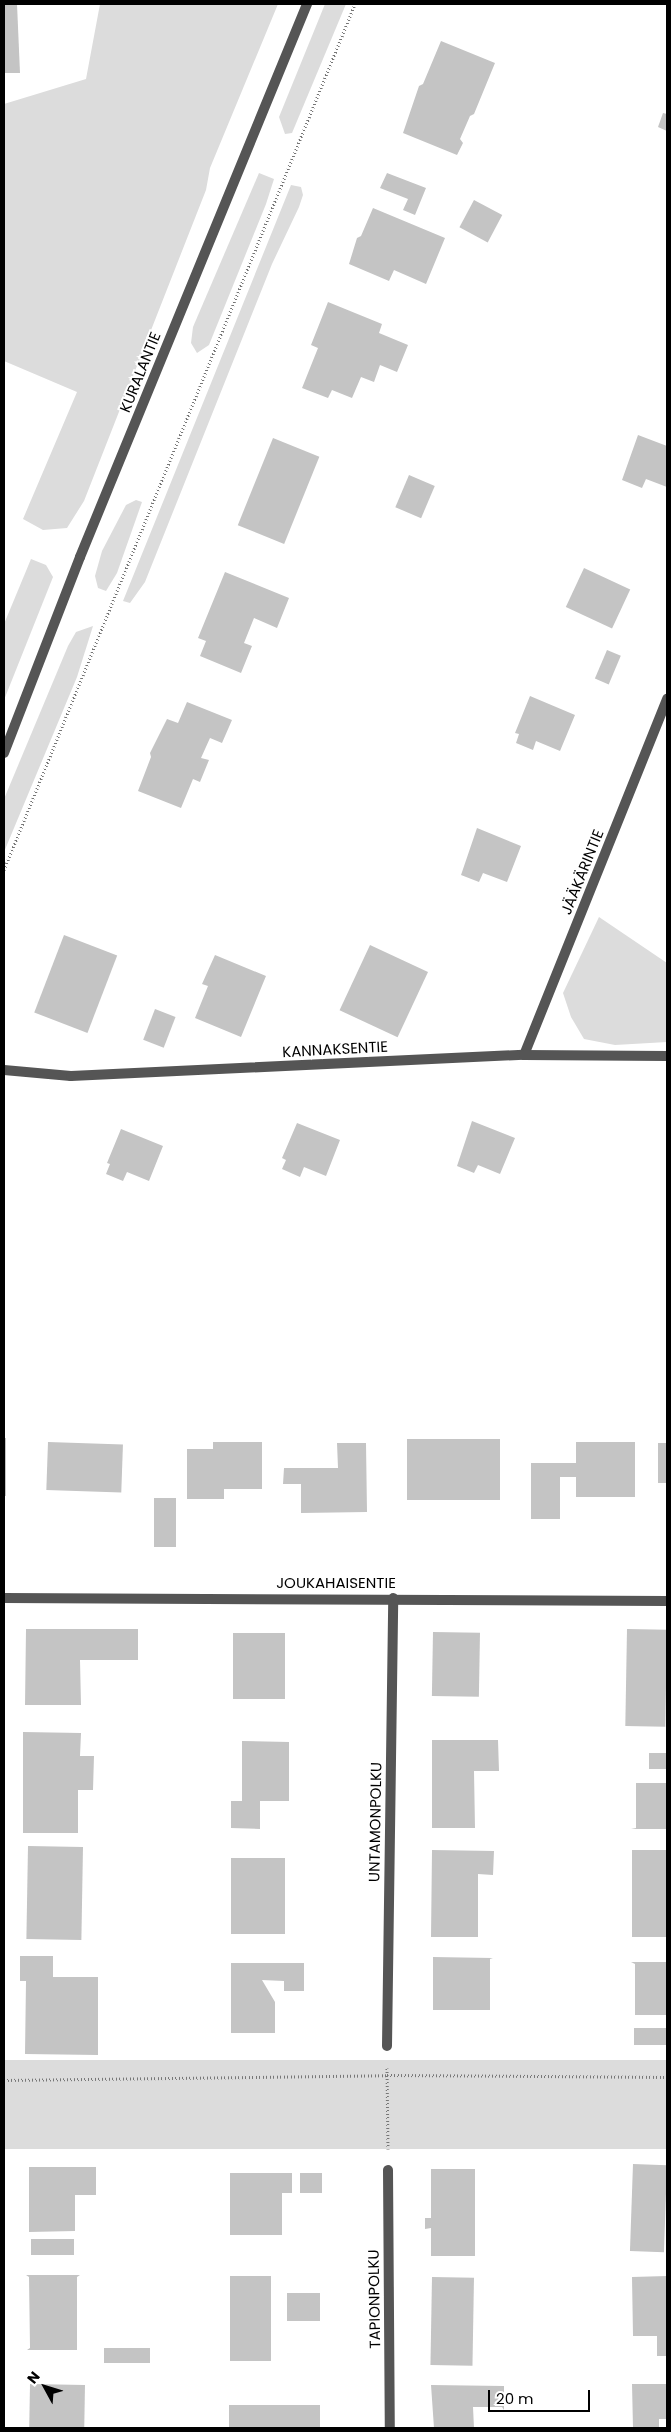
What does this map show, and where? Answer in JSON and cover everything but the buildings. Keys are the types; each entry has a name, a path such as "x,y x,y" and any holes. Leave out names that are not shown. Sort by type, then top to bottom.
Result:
{"street":[{"name":"KURALANTIE","path":"4,753 80,557 307,4"},
{"name":"JÄÄKÄRINTIE","path":"524,1056 667,699"},
{"name":"KANNAKSENTIE","path":"4,1070 71,1076 524,1056 667,1056"},
{"name":"JOUKAHAISENTIE","path":"4,1598 393,1598 667,1601"},
{"name":"UNTAMONPOLKU","path":"387,2046 393,1598"},
{"name":"TAPIONPOLKU","path":"388,2170 390,2428"}],"path":[{"path":"4,870 355,4"},
{"path":"387,2046 388,2170"},
{"path":"4,2080 387,2075 667,2077"}],"shaded area":[{"path":"100,4 278,4 210,168 206,190 84,501 67,528 43,530 23,519 77,392 4,361 4,104 86,79"},
{"path":"325,4 346,4 292,133 285,134 279,117"},
{"path":"259,173 274,179 266,204 209,345 197,353 191,343 193,327"},
{"path":"291,185 301,187 303,195 299,207 272,264 145,582 130,603 123,601"},
{"path":"136,500 142,502 117,573 106,591 98,588 95,576 102,551 126,505"},
{"path":"31,559 46,565 53,577 4,700 4,624"},
{"path":"93,626 77,677 4,852 4,799 68,646 76,632"},
{"path":"599,917 667,963 667,1042 615,1045 584,1039 571,1017 563,993"},
{"path":"4,2060 667,2060 667,2149 4,2149"}]}
